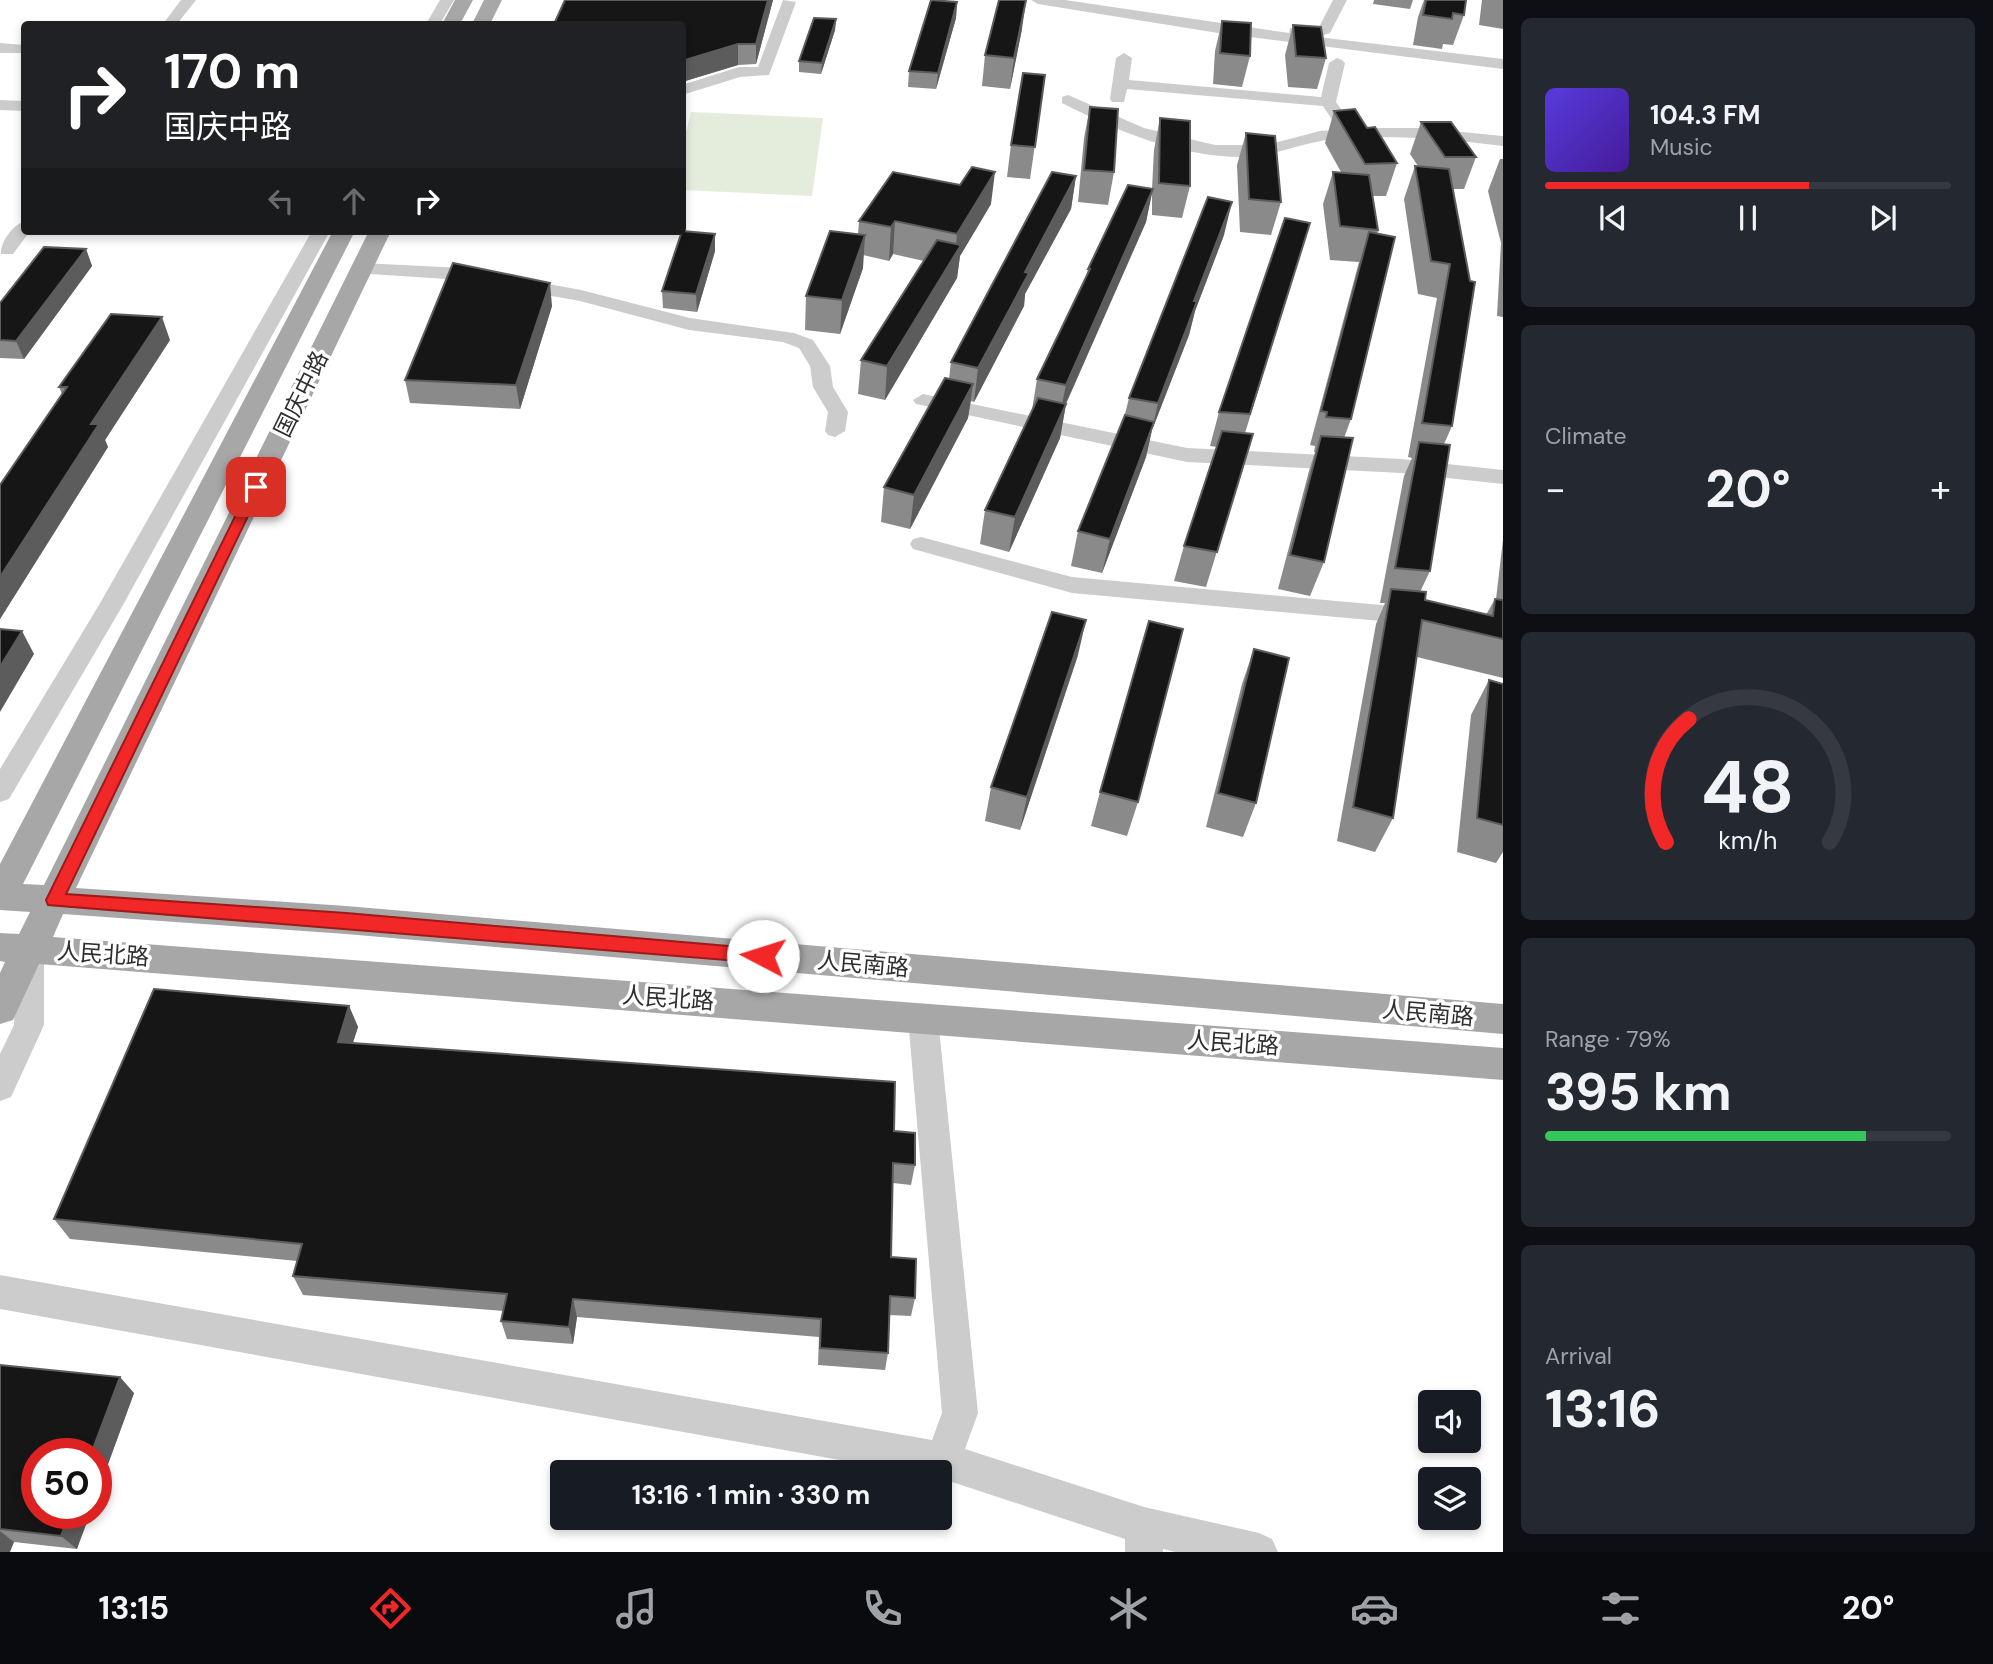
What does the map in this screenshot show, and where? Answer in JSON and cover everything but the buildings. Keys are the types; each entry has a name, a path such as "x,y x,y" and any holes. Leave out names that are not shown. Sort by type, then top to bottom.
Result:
{"main road":[{"path":"453,21 464,0"},
{"path":"482,21 493,0"},
{"name":"国庆中路","path":"0,896 342,235"},
{"name":"国庆中路","path":"0,1009 15,948 54,900 378,235"},
{"path":"0,896 54,900"},
{"name":"人民南路","path":"54,900 346,920 1503,1019"},
{"name":"人民北路","path":"15,948 1503,1063"}],"street":[{"path":"172,21 189,0"},
{"path":"435,21 447,0"},
{"path":"1038,0 1218,29 1503,64"},
{"path":"1089,0 1204,20 1309,33 1325,30 1340,0"},
{"path":"686,89 739,72 764,72 789,2"},
{"path":"0,48 21,50"},
{"path":"1114,122 1124,58"},
{"path":"1337,63 1328,102 1350,133"},
{"path":"1120,84 1328,102"},
{"path":"1068,100 1114,122 1168,140 1228,150 1263,150 1350,133 1445,133 1503,141"},
{"path":"0,105 21,106"},
{"path":"7,250 21,231"},
{"path":"0,792 111,606 319,235"},
{"path":"362,269 463,274 581,296 689,324 787,337 806,344 820,366 823,387 838,412 835,431"},
{"path":"923,400 1187,455 1401,466 1503,477"},
{"path":"921,544 1072,585 1435,618"},
{"path":"0,1087 29,1026 15,948"},
{"path":"0,1292 943,1460 960,1413 923,1018"},
{"path":"952,1464 1144,1539 1259,1552"}],"green space":[{"path":"691,112 823,118 812,196 686,190 686,133"}],"route":[{"path":"256,487 54,900 346,920 763,956"}]}
